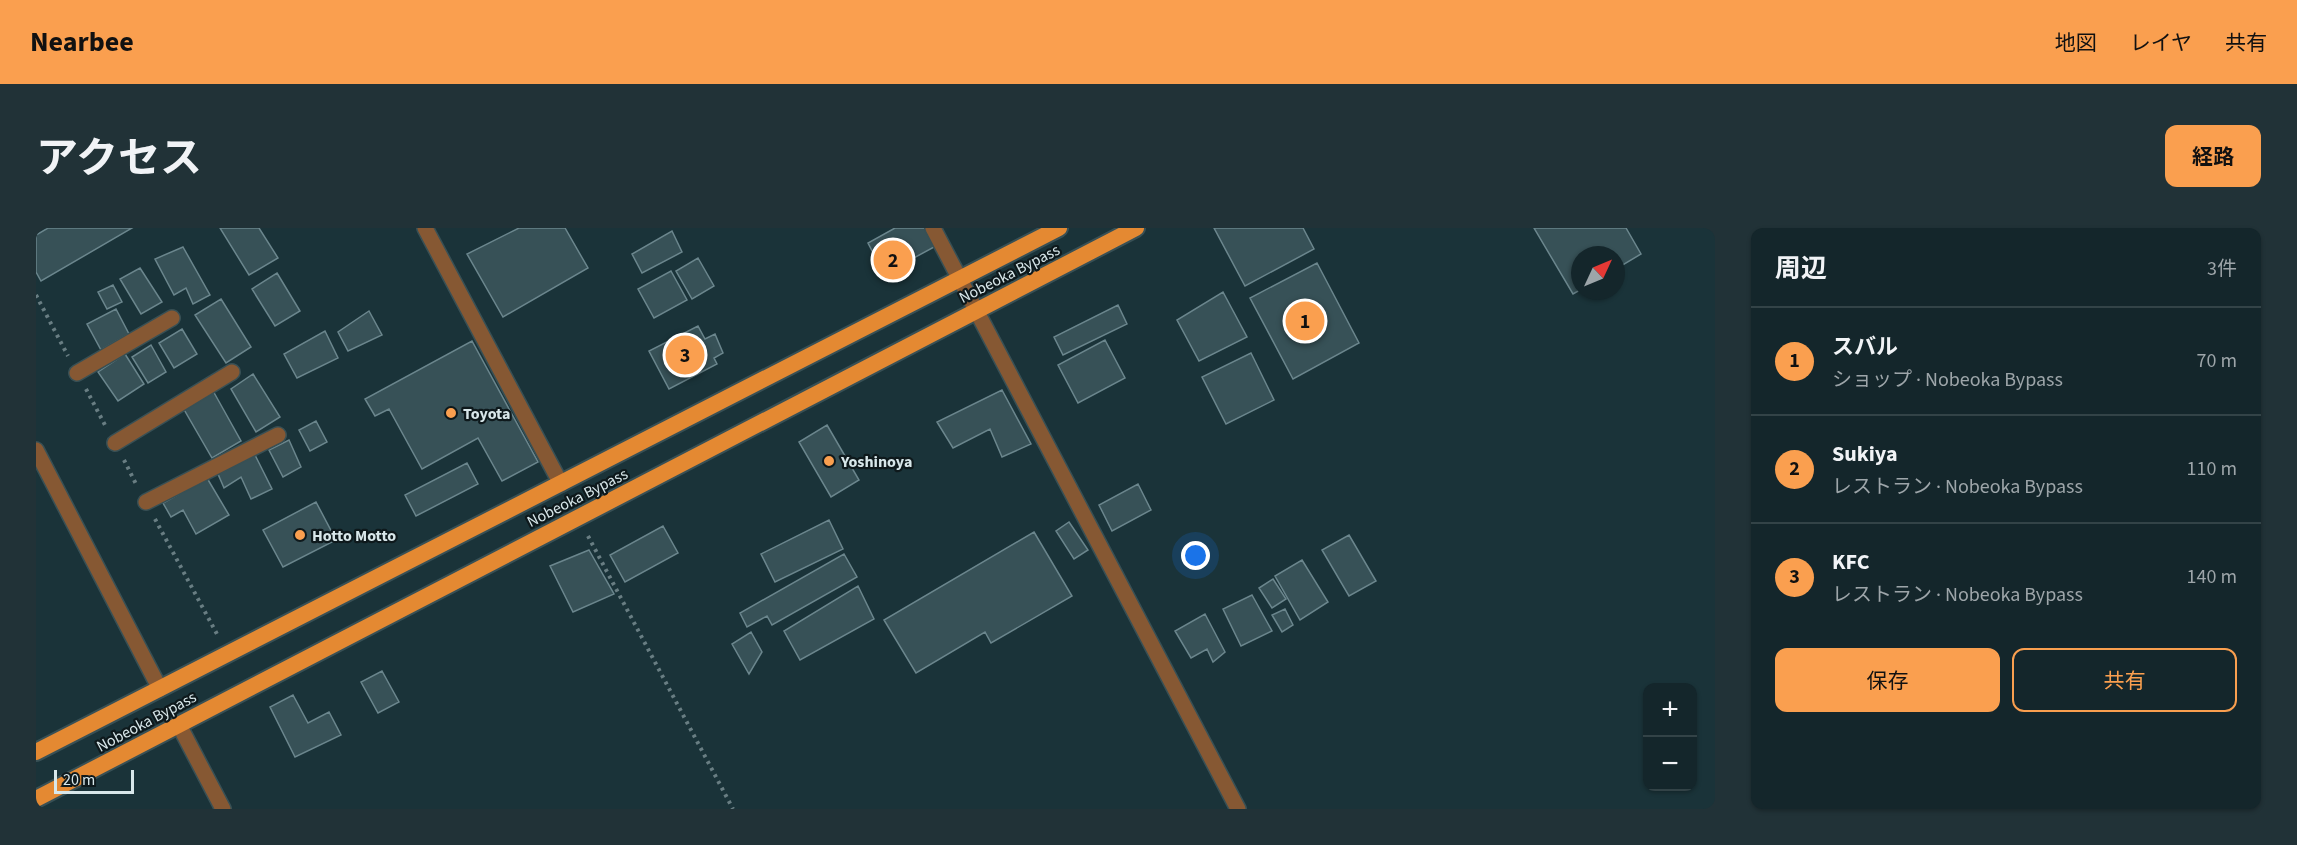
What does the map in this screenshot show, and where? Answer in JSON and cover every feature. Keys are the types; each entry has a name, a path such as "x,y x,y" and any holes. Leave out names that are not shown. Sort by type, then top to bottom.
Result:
{"highway":[{"name":"Nobeoka Bypass","path":"36,752 1059,228"},
{"name":"Nobeoka Bypass","path":"36,799 1136,228"}],"street":[{"path":"425,228 561,484"},
{"path":"933,228 1238,809"},
{"path":"77,373 172,318"},
{"path":"114,443 232,372"},
{"path":"146,501 278,435"},
{"path":"36,450 160,689"},
{"path":"179,725 223,809"}],"path":[{"path":"36,296 228,655"},
{"path":"578,517 733,809"}],"building":[{"path":"48,228 132,228 41,281 36,272 36,235"},
{"path":"220,228 259,228 278,258 249,275"},
{"path":"519,228 565,228 588,268 503,317 467,254"},
{"path":"895,228 926,228 936,246 884,274 868,243"},
{"path":"1214,228 1303,228 1314,249 1245,286"},
{"path":"1534,228 1626,228 1641,254 1625,264 1625,246 1571,246 1571,291"},
{"path":"672,231 682,252 642,273 632,254"},
{"path":"183,247 210,295 193,304 186,288 174,295 155,259"},
{"path":"698,258 714,286 692,299 676,271"},
{"path":"1317,263 1359,343 1293,379 1250,298"},
{"path":"140,268 162,302 141,314 120,279"},
{"path":"671,271 687,300 654,318 638,289"},
{"path":"277,273 300,311 275,326 252,289"},
{"path":"113,285 122,302 107,309 98,292"},
{"path":"1223,292 1247,337 1199,361 1177,320"},
{"path":"221,299 251,347 226,363 195,315"},
{"path":"1118,305 1127,324 1063,355 1054,337"},
{"path":"116,309 129,334 101,350 87,324"},
{"path":"369,311 382,335 348,351 338,332"},
{"path":"698,326 705,339 715,334 723,353 714,358 717,364 669,389 649,351"},
{"path":"182,329 197,354 174,368 159,343"},
{"path":"325,331 338,358 297,378 284,354"},
{"path":"1105,340 1125,378 1078,403 1058,365"},
{"name":"Toyota","path":"472,341 538,462 502,481 478,438 422,469 389,409 375,416 365,399"},
{"path":"151,345 166,372 148,383 132,357"},
{"path":"1251,353 1274,400 1226,424 1202,377"},
{"path":"125,354 144,384 118,401 98,372"},
{"path":"253,374 280,417 256,432 231,389"},
{"path":"212,389 241,441 212,458 182,406"},
{"path":"1002,390 1031,444 1002,457 990,429 953,448 937,422"},
{"path":"316,421 327,442 310,451 299,430"},
{"name":"Yoshinoya","path":"827,425 859,480 831,497 799,442"},
{"path":"289,440 301,467 283,477 269,450"},
{"path":"255,455 272,489 251,499 241,477 224,488 218,474"},
{"name":"Toyota","path":"467,463 478,484 416,516 405,495"},
{"path":"207,478 229,515 196,534 183,510 171,517 163,503"},
{"path":"1138,484 1151,510 1112,531 1099,505"},
{"name":"Hotto Motto","path":"316,502 336,540 283,567 263,530"},
{"path":"829,520 843,549 775,582 761,554"},
{"path":"1069,522 1088,550 1074,559 1056,531"},
{"path":"663,526 678,553 625,582 610,555"},
{"path":"1034,532 1072,596 991,643 985,632 916,673 884,620"},
{"path":"1349,535 1376,581 1349,596 1322,550"},
{"path":"589,550 614,594 573,612 550,566"},
{"path":"844,554 857,577 772,625 767,616 747,627 740,613"},
{"path":"1302,560 1328,602 1300,620 1275,576"},
{"path":"1273,579 1286,599 1272,608 1259,588"},
{"path":"858,586 874,619 800,660 784,631"},
{"path":"1252,595 1272,631 1241,646 1223,609"},
{"path":"1285,609 1293,625 1282,632 1272,615"},
{"path":"1205,614 1225,652 1213,662 1207,649 1191,658 1175,631"},
{"path":"751,632 762,652 749,674 732,644"},
{"path":"382,671 399,702 378,713 361,682"},
{"path":"293,695 308,723 329,712 341,735 295,757 270,707"}],"place":[{"name":"Sukiya","path":"893,260"},
{"name":"スバル","path":"1305,321"},
{"name":"KFC","path":"685,355"},
{"name":"Toyota","path":"451,413"},
{"name":"Yoshinoya","path":"829,461"},
{"name":"Hotto Motto","path":"300,535"}]}
